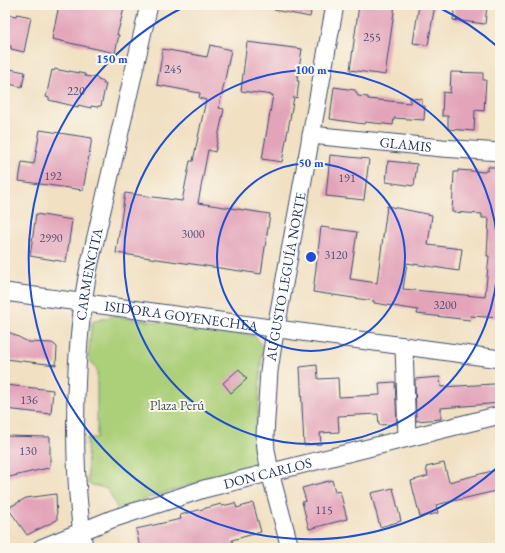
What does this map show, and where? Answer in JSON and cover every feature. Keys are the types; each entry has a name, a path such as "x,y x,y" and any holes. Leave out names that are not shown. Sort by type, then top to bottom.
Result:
{"street":[{"name":"CARMENCITA","path":"84,548 81,531 76,469 75,415 79,337 83,302 91,260 149,5"},
{"name":"AUGUSTO LEGUÍA NORTE","path":"290,548 270,472 266,450 265,435 269,371 336,5"},
{"name":"GLAMIS","path":"311,135 442,148 500,152"},
{"name":"ISIDORA GOYENECHEA","path":"5,292 500,359"},
{"path":"404,346 407,438"},
{"name":"DON CARLOS","path":"42,548 81,531 164,501 204,489 500,415"}],"green space":[{"name":"Plaza Perú","path":"113,316 245,334 256,337 262,347 256,446 259,457 254,465 117,508 108,489 88,484 87,438 97,438 97,370 88,357 92,322"}],"building":[{"path":"59,5 125,5 117,35 119,35 115,53 52,39"},
{"path":"275,5 312,5 310,17 274,10"},
{"path":"359,5 395,5 385,75 350,70"},
{"path":"419,5 435,5 428,45 413,43"},
{"path":"455,5 487,5 485,24 453,20"},
{"path":"5,14 16,16 17,14 31,17 24,52 11,49 11,46 5,45"},
{"path":"247,42 302,49 297,81 299,81 297,98 294,97 282,162 262,159 273,95 241,91"},
{"path":"210,45 231,50 219,108 224,109 215,152 208,150 198,203 270,214 261,274 116,253 125,193 182,201 190,161 193,161 206,100 199,98 200,93 157,85 163,49 207,57"},
{"path":"5,68 25,72 22,87 5,83"},
{"path":"55,69 85,74 85,76 98,78 98,80 104,82 103,84 106,84 101,106 91,106 91,108 78,105 78,107 49,100 49,98 46,97 52,70 54,71"},
{"path":"451,72 483,73 483,80 486,80 484,111 475,110 474,131 448,129 448,116 442,116 443,92 450,93"},
{"path":"334,87 355,90 358,96 368,97 368,99 410,103 410,98 422,99 422,106 425,106 424,120 394,118 393,125 365,122 364,124 330,119"},
{"path":"40,130 92,138 83,190 19,181 22,162 34,164"},
{"path":"330,155 369,159 364,200 326,196"},
{"path":"388,161 417,164 414,186 386,182"},
{"path":"488,167 500,167 500,318 471,316 470,320 417,314 418,310 374,303 374,301 313,292 321,227 357,232 350,279 377,283 387,206 432,215 428,245 462,249 459,271 407,263 403,289 485,297 489,256 487,256 489,218 482,218 482,214 452,212 454,172 458,172 458,170 485,172 486,170 488,171"},
{"path":"36,214 72,220 66,262 30,256"},
{"path":"5,330 28,342 52,343 55,345 57,347 56,365 5,359"},
{"path":"317,365 318,379 338,378 339,397 380,395 379,383 395,382 397,424 379,425 378,414 338,416 339,432 320,433 321,444 304,445 300,367"},
{"path":"239,369 247,379 231,393 223,383"},
{"path":"440,377 441,387 493,384 500,385 500,403 441,408 441,419 416,421 415,379"},
{"path":"5,385 53,390 51,414 5,409"},
{"path":"5,436 50,437 50,466 48,468 5,478"},
{"path":"444,463 449,482 500,469 500,490 436,505 438,513 420,517 411,481 428,476 426,467"},
{"path":"332,480 335,492 340,491 347,519 309,529 302,502 306,501 302,488"},
{"path":"393,488 401,521 380,527 371,493"},
{"path":"56,494 57,520 27,535 8,508 26,498"},
{"path":"235,503 237,508 253,503 261,532 232,540 233,546 226,548 140,548 136,529 181,519 180,515 221,504 222,506"}]}
